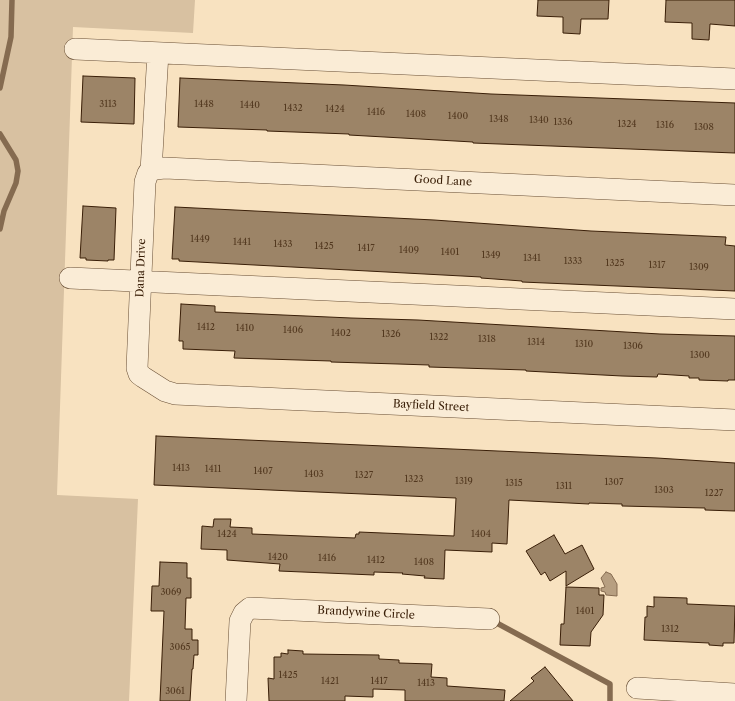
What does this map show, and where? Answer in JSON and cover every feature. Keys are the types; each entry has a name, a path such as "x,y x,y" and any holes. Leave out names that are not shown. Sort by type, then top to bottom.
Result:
{"street":[{"path":"75,49 735,79"},
{"name":"Dana Drive","path":"137,368 145,182 151,171 158,53"},
{"name":"Good Lane","path":"151,171 165,168 735,195"},
{"path":"70,278 735,309"},
{"name":"Bayfield Street","path":"137,368 139,374 143,377 175,394 735,420"},
{"name":"Brandywine Circle","path":"236,701 239,627 244,613 250,608 489,619"},
{"path":"637,688 672,696 735,694"}],"shaded area":[{"path":"0,0 195,0 193,33 73,27 57,495 138,499 129,701 0,701"},
{"path":"606,572 611,574 617,584 617,596 606,595 605,592 601,591 601,588 605,587 601,578"}],"building":[{"path":"538,0 609,0 608,19 581,19 580,34 563,33 563,17 537,16"},
{"path":"666,0 735,0 735,26 710,24 709,40 692,39 692,23 665,22"},
{"path":"83,76 135,78 134,124 81,122"},
{"path":"180,78 344,85 491,94 735,103 735,153 473,143 349,134 178,127"},
{"path":"83,206 116,208 114,260 86,260 86,258 80,258"},
{"path":"175,207 434,220 591,231 726,237 725,245 735,246 735,291 522,282 481,277 179,261 179,259 172,259"},
{"path":"181,304 215,306 215,312 418,320 660,334 735,336 735,380 699,380 699,378 689,378 689,376 658,374 657,377 622,376 526,370 429,367 429,365 234,358 235,351 183,349 183,341 179,341"},
{"path":"156,436 657,458 735,463 735,511 705,510 705,508 622,506 622,504 509,500 507,544 492,543 492,552 445,550 444,579 424,578 425,576 402,574 403,573 374,572 374,575 279,571 280,564 227,560 227,550 201,549 202,526 213,527 214,519 231,519 230,527 252,528 252,534 355,538 356,534 359,534 359,532 454,536 456,498 154,485"},
{"path":"554,535 565,554 582,545 594,569 566,586 566,571 550,581 545,572 541,575 526,551"},
{"path":"160,562 187,563 187,578 191,578 191,598 186,598 185,629 192,629 192,640 198,640 198,655 194,655 190,701 160,701 164,611 151,611 152,586 159,586"},
{"path":"566,587 599,588 599,595 604,595 603,615 591,632 590,646 560,645 561,624 564,624"},
{"path":"654,597 687,598 687,604 735,606 734,643 723,643 723,646 709,645 709,643 644,640 647,606 654,607"},
{"path":"288,650 303,651 303,654 379,655 379,659 399,660 399,663 432,664 431,677 447,678 447,686 505,690 504,701 405,701 405,690 373,689 373,697 345,696 345,701 269,701 268,678 274,679 274,657 281,657 281,653 288,654"},
{"path":"545,667 573,701 510,701 534,681 531,678"}],"waterway":[{"path":"0,88 11,37 12,0"},
{"path":"0,134 16,160 18,171 16,183 4,211 0,229"},
{"path":"493,621 610,684 610,701"}]}
